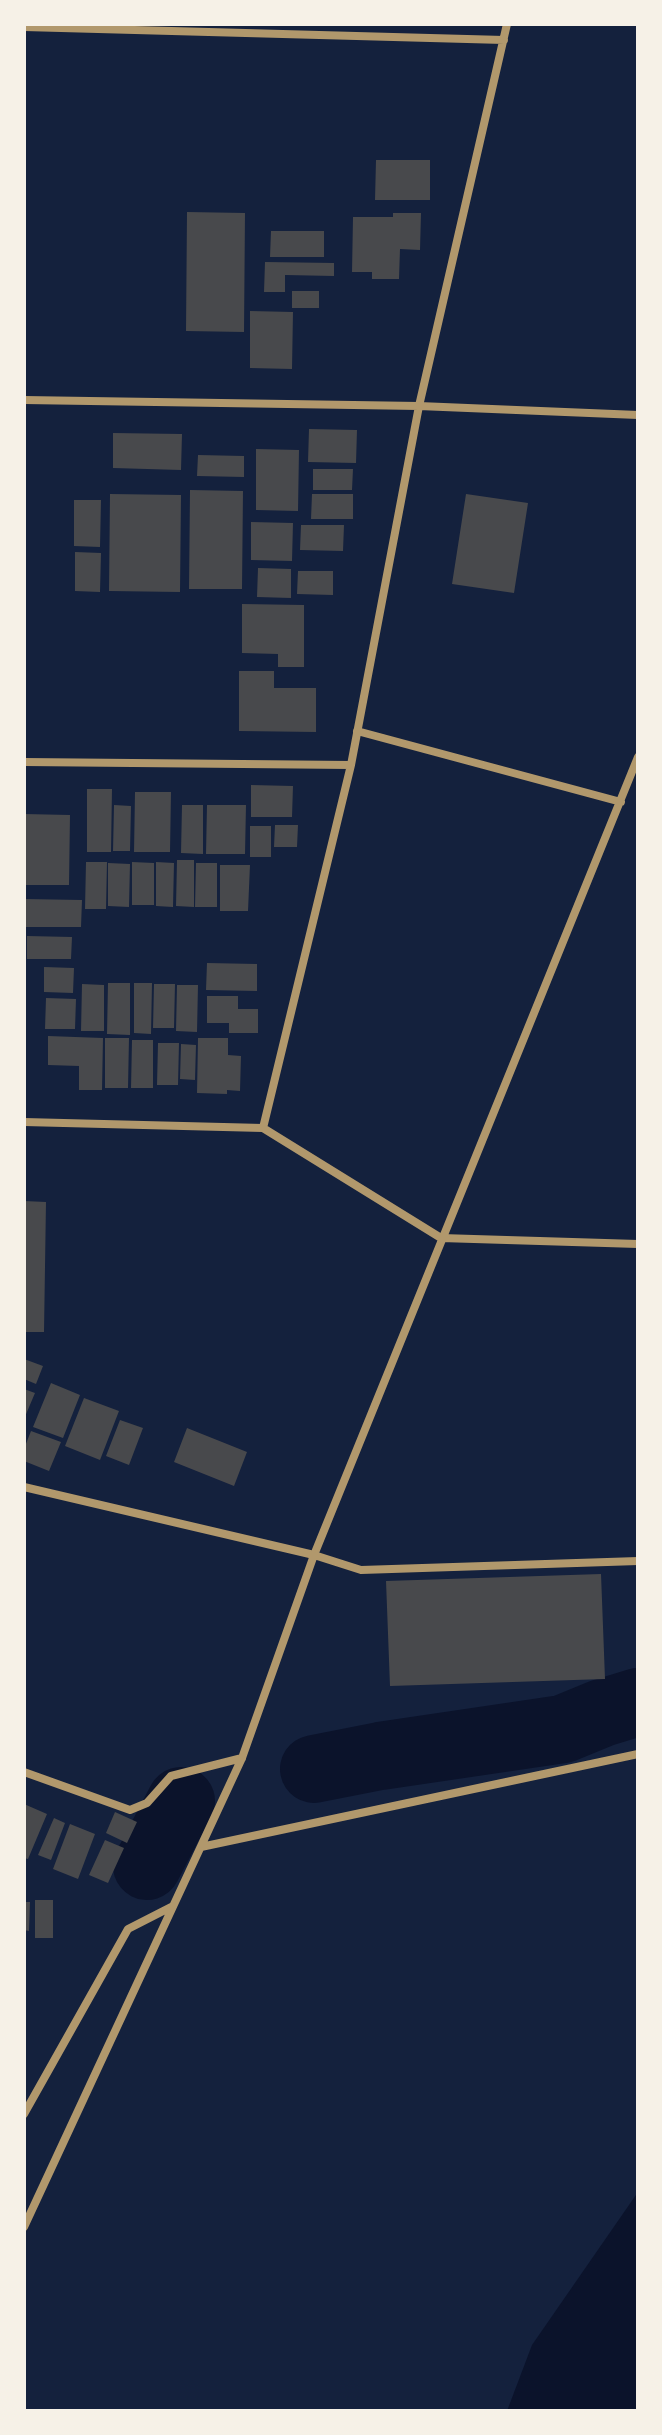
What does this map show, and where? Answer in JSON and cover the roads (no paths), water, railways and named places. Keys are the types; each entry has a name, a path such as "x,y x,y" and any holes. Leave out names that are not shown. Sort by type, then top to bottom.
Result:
{"street":[{"path":"263,1128 351,765 419,406 507,24"},
{"path":"24,27 504,40"},
{"path":"24,400 419,406 638,415"},
{"path":"357,731 621,802"},
{"path":"24,2227 242,1758 314,1555 638,757"},
{"path":"24,762 351,765"},
{"path":"24,1122 263,1128 441,1238 638,1244"},
{"path":"24,1487 314,1555 361,1570 638,1561"},
{"path":"201,1847 638,1754"},
{"path":"24,1772 130,1810 147,1803 171,1776 242,1758"},
{"path":"24,2114 28,2099 128,1929 173,1906"}],"water":[{"path":"638,2192 638,2411 507,2411 532,2345"}],"waterway":[{"path":"314,1769 563,1729 638,1702"},
{"path":"147,1866 181,1801"}]}
